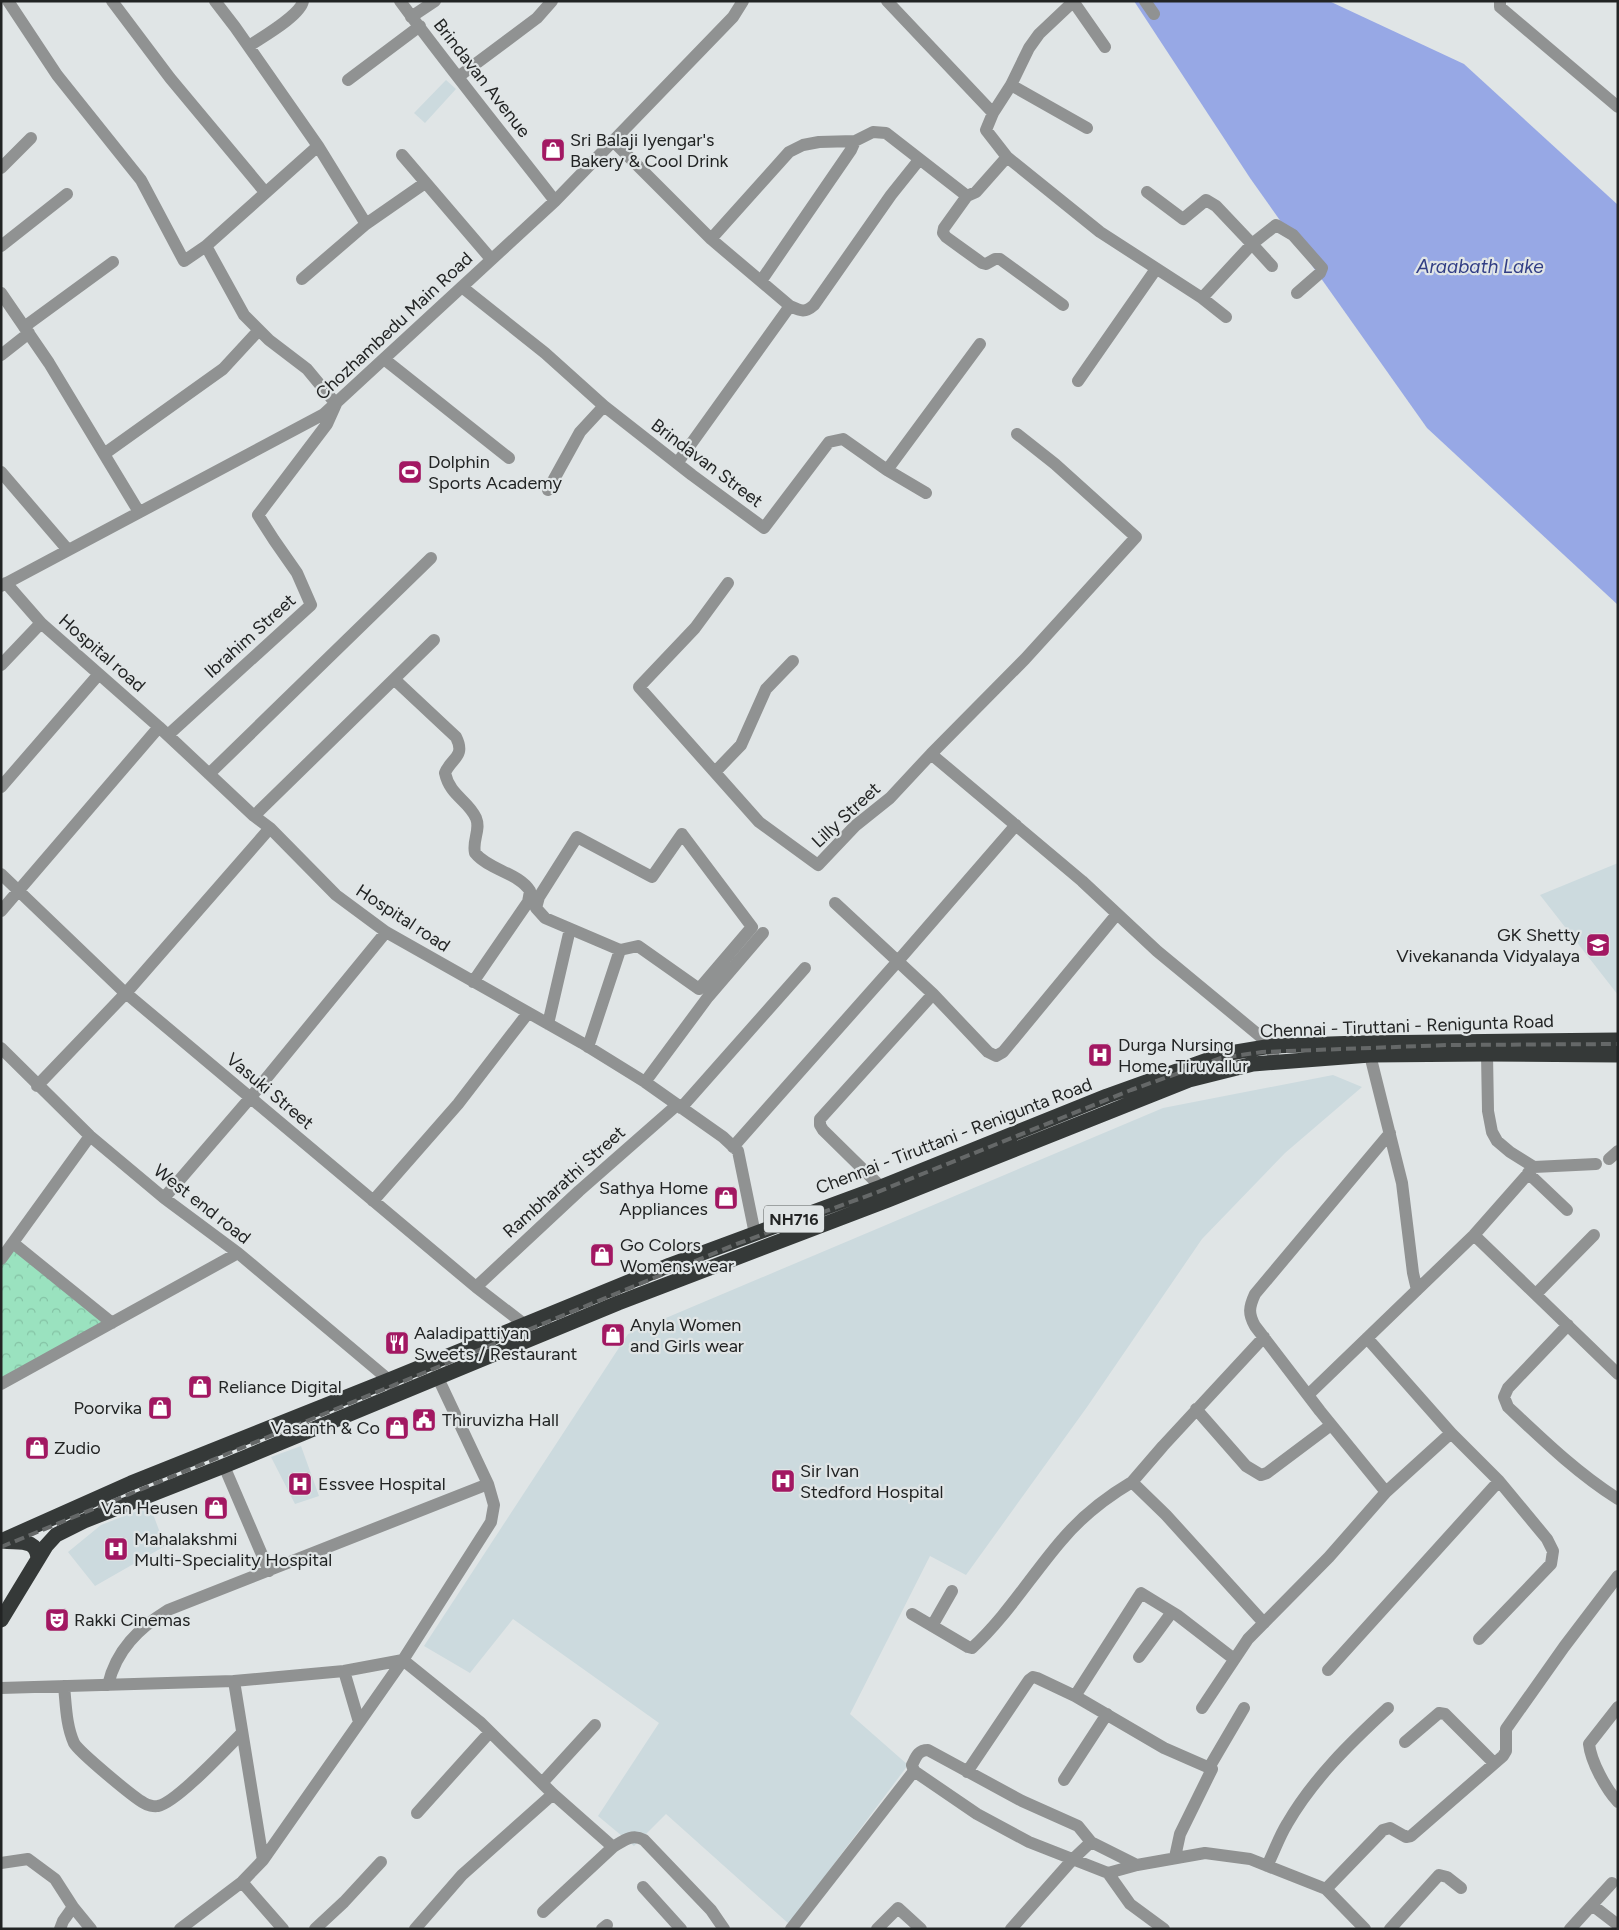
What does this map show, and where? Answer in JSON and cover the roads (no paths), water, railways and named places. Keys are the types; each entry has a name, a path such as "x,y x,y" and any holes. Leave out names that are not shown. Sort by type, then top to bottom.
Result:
{"highway":[{"name":"Chennai - Tiruttani - Renigunta Road","path":"1,1541 131,1483 670,1265 881,1187 1107,1096 1224,1054 1272,1046 1423,1041 1618,1040"},
{"name":"Chennai - Tiruttani - Renigunta Road","path":"38,1559 46,1546 56,1536 84,1521 394,1397 618,1304 888,1200 1189,1080 1253,1064 1370,1055 1618,1055"},
{"path":"1,1541 30,1544 37,1550 38,1559"},
{"name":"NH716","path":"1,1620 38,1559"}],"street":[{"path":"8,1 56,74 141,180 184,261 206,246 318,146"},
{"path":"112,1 170,78 265,192"},
{"path":"215,1 249,46 318,146 366,224"},
{"path":"249,46 292,16 300,9 303,1"},
{"name":"Brindavan Avenue","path":"400,1 445,62 554,201"},
{"path":"348,80 416,21 434,1"},
{"path":"458,77 537,18 552,1"},
{"name":"Chozhambedu Main Road","path":"4,585 324,414 554,201 734,17 743,1"},
{"path":"886,1 993,113"},
{"path":"1105,47 1073,1 1039,34 1029,48 1011,85 993,113 986,130 1007,157 1100,232 1202,298 1226,317"},
{"path":"1145,1 1154,14"},
{"path":"1500,1 1500,7 1618,107"},
{"path":"1011,85 1087,128"},
{"path":"711,239 789,152 803,145 819,142 855,140 873,132 886,133 967,196"},
{"path":"1,168 31,138"},
{"path":"761,281 851,150 855,140"},
{"path":"613,141 711,239 790,306 802,312 807,311 814,305 891,195 919,160"},
{"path":"402,155 425,184 492,259"},
{"path":"1007,157 976,192 967,196 944,228 944,233 946,237 982,263 986,264 995,259 1000,259 1063,305"},
{"path":"302,279 366,224 425,184"},
{"path":"1147,192 1183,219 1206,200 1216,206 1272,266"},
{"path":"1,246 67,194"},
{"path":"1202,298 1252,244 1276,225 1293,234 1322,268 1297,293"},
{"path":"206,246 244,316 269,340 307,369 336,404"},
{"path":"1,355 27,330 113,262"},
{"path":"1078,381 1156,269"},
{"name":"Brindavan Street","path":"462,287 545,353 604,406 678,462 692,475 764,528 829,442 843,439 887,470"},
{"path":"1,293 27,330 140,512"},
{"path":"678,462 790,306"},
{"path":"104,454 223,369 260,330"},
{"path":"926,493 887,470 980,344"},
{"path":"384,359 509,458"},
{"name":"Ibrahim Street","path":"164,731 312,606 298,573 258,515 327,424 336,404"},
{"path":"548,490 580,432 604,406"},
{"path":"1017,434 1055,464 1136,537 1031,652 931,754 1016,825 1157,952 1272,1046 1274,1062"},
{"path":"1,472 68,550"},
{"path":"210,774 431,558"},
{"name":"Lilly Street","path":"728,583 695,628 639,687 759,822 818,865 855,826 890,798 931,754"},
{"name":"Hospital road","path":"4,585 41,623 164,731 254,816 270,828 336,895 386,932 588,1047 645,1082 723,1137 738,1151 755,1234"},
{"path":"1,666 41,623"},
{"path":"254,816 434,640"},
{"path":"715,772 741,744 766,689 794,661"},
{"path":"1,787 99,674"},
{"path":"394,679 456,737 460,745 459,752 445,773 450,788 475,816 479,826 474,848 478,856 484,862 523,883 530,891 528,902 473,982"},
{"path":"1,911 164,731"},
{"path":"733,1147 898,962 1016,825"},
{"path":"37,1086 126,993 270,828"},
{"path":"682,834 752,927 699,988 638,946 620,950 545,918 536,908 539,897 577,838 652,877 682,834"},
{"name":"Vasuki Street","path":"1,874 126,993 476,1287 524,1324"},
{"path":"835,903 933,994 988,1052 996,1056 1003,1052 1117,914"},
{"path":"548,1024 570,929"},
{"path":"164,1198 250,1098 386,932"},
{"path":"645,1082 708,997 763,933"},
{"path":"588,1047 620,950"},
{"name":"Rambharathi Street","path":"476,1287 579,1191 679,1106 805,968"},
{"path":"881,1187 823,1130 820,1120 933,994"},
{"path":"373,1201 458,1104 528,1013"},
{"name":"West end road","path":"2,1051 90,1136 164,1198 238,1253 389,1380"},
{"path":"1487,1054 1488,1111 1492,1132 1502,1147 1531,1170 1567,1210"},
{"path":"1370,1055 1402,1183 1413,1273 1417,1290"},
{"path":"1386,1492 1264,1337 1250,1317 1250,1306 1255,1294 1390,1133"},
{"path":"1,1259 90,1136"},
{"path":"1308,1395 1474,1235 1531,1170 1596,1164"},
{"path":"1474,1235 1618,1374"},
{"path":"1536,1294 1594,1235"},
{"path":"13,1242 112,1323"},
{"path":"1,1384 238,1253"},
{"path":"524,1324 531,1340"},
{"path":"1568,1325 1508,1388 1504,1397 1508,1407 1553,1450 1596,1485 1618,1499"},
{"path":"912,1614 968,1647 973,1646 993,1625 1060,1541 1095,1506 1132,1482 1196,1409 1264,1337"},
{"path":"1367,1338 1451,1433 1499,1480 1548,1539 1553,1551 1551,1564 1479,1639"},
{"path":"180,1929 242,1882 262,1860 403,1660 490,1522 494,1505 488,1484 438,1378"},
{"path":"389,1380 394,1397"},
{"path":"1196,1409 1246,1466 1261,1475 1267,1473 1331,1424"},
{"path":"1202,1708 1248,1639 1328,1557 1386,1492 1451,1433"},
{"path":"224,1466 270,1571"},
{"path":"1328,1670 1499,1480"},
{"path":"1132,1482 1166,1515 1264,1623"},
{"path":"108,1684 111,1672 134,1635 168,1610 488,1484"},
{"path":"1326,1890 1384,1830 1395,1829 1403,1835 1411,1836 1503,1756 1506,1751 1506,1730 1564,1647 1618,1576"},
{"path":"932,1626 952,1591"},
{"path":"1075,1696 1142,1594 1172,1612 1234,1659"},
{"path":"1139,1657 1172,1612"},
{"path":"1,1688 234,1681 344,1671 403,1660"},
{"path":"403,1660 490,1732 553,1794 613,1846"},
{"path":"344,1671 359,1722"},
{"path":"967,1772 1029,1680 1033,1677 1037,1678 1075,1696 1169,1750 1210,1766 1212,1772 1180,1834 1175,1857"},
{"path":"234,1681 262,1860"},
{"path":"64,1686 68,1720 75,1745 145,1804 157,1807 167,1803 194,1780 242,1733"},
{"path":"1210,1766 1244,1708"},
{"path":"1267,1866 1286,1825 1314,1784 1352,1741 1388,1708"},
{"path":"1618,1708 1589,1744 1590,1752 1606,1786 1618,1802"},
{"path":"1405,1742 1439,1712 1445,1714 1494,1764"},
{"path":"1064,1780 1107,1714"},
{"path":"542,1783 595,1725"},
{"path":"417,1813 490,1732"},
{"path":"1137,1865 1091,1842 1078,1826 1022,1801 928,1750 920,1752 912,1765 914,1771 977,1814 1029,1842 1108,1873 1130,1904 1164,1929"},
{"path":"791,1929 914,1771"},
{"path":"419,1927 462,1875 553,1794"},
{"path":"543,1912 613,1846 632,1837 638,1837 644,1840 711,1910 724,1929"},
{"path":"1011,1929 1073,1859 1091,1842"},
{"path":"1108,1873 1175,1857 1205,1853 1250,1859 1326,1890 1365,1929"},
{"path":"1,1864 28,1859 55,1879 91,1929"},
{"path":"315,1929 344,1902 380,1862"},
{"path":"1390,1929 1439,1875 1447,1876 1461,1888"},
{"path":"242,1882 283,1929"},
{"path":"1570,1929 1612,1883"},
{"path":"643,1888 681,1929"},
{"path":"1592,1905 1618,1925"},
{"path":"60,1929 63,1921 74,1907"},
{"path":"877,1929 898,1908 921,1929"}],"water":[{"name":"Araabath Lake","path":"1134,1 1329,1 1464,64 1618,205 1618,605 1427,428 1250,178"}],"railway":[{"path":"1,1547 734,1245 875,1193 1131,1090 1221,1058 1262,1052 1449,1045 1618,1044"}],"place":[{"name":"Sri Balaji Iyengar's Bakery & Cool Drink","path":"553,150"},
{"name":"Dolphin Sports Academy","path":"410,472"},
{"name":"GK Shetty Vivekananda Vidyalaya","path":"1598,945"},
{"name":"Durga Nursing Home, Tiruvallur","path":"1100,1055"},
{"name":"Sathya Home Appliances","path":"726,1198"},
{"name":"Go Colors Womens wear","path":"602,1255"},
{"name":"Anyla Women and Girls wear","path":"613,1335"},
{"name":"Aaladipattiyan Sweets / Restaurant","path":"397,1343"},
{"name":"Reliance Digital","path":"200,1387"},
{"name":"Poorvika","path":"160,1408"},
{"name":"Thiruvizha Hall","path":"424,1420"},
{"name":"Vasanth & Co","path":"397,1428"},
{"name":"Zudio","path":"37,1448"},
{"name":"Sir Ivan Stedford Hospital","path":"783,1481"},
{"name":"Essvee Hospital","path":"300,1484"},
{"name":"Van Heusen","path":"216,1508"},
{"name":"Mahalakshmi Multi-Speciality Hospital","path":"116,1549"},
{"name":"Rakki Cinemas","path":"57,1620"}]}
